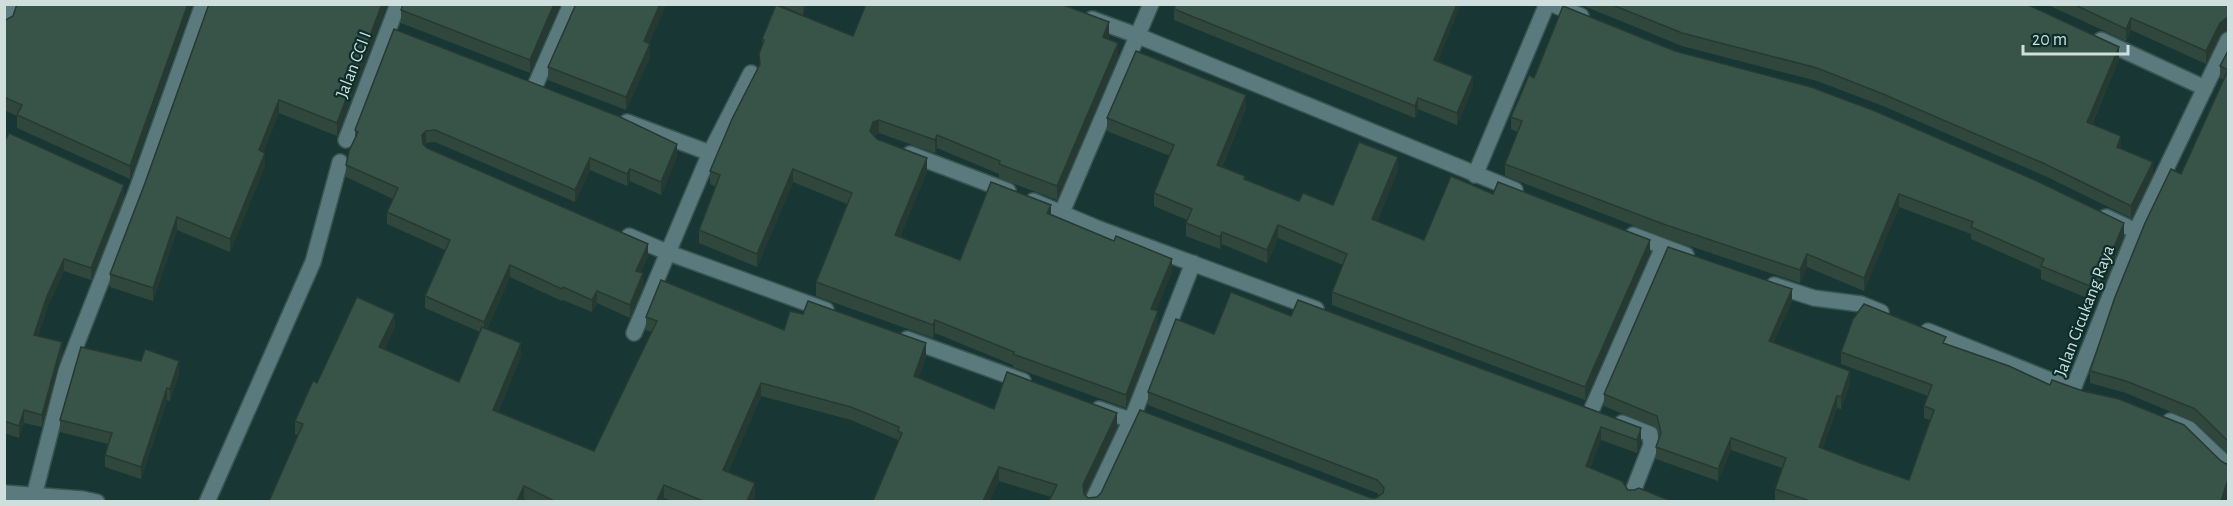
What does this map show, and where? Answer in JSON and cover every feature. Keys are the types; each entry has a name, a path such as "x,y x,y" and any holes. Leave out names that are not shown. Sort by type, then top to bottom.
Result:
{"street":[{"path":"4,24 13,4"},
{"path":"34,496 66,371 130,189 203,4"},
{"name":"Jalan CCI I","path":"346,140 394,31 398,4"},
{"path":"536,86 571,4"},
{"path":"1062,212 1151,4"},
{"path":"1475,174 1546,4"},
{"path":"1552,4 1594,21"},
{"path":"1083,16 1136,35 1530,196"},
{"path":"2082,32 2205,88"},
{"name":"Jalan Cicukang Raya","path":"1915,326 2078,391 2136,231 2229,40"},
{"path":"634,333 710,153 751,73"},
{"path":"613,116 710,153"},
{"path":"891,147 1062,212 1097,228 1326,313"},
{"path":"207,501 313,262 340,162"},
{"path":"2094,211 2136,231"},
{"path":"615,230 669,253 838,314"},
{"path":"1619,230 1695,258"},
{"path":"1632,494 1651,445 1650,434 1596,413 1663,247"},
{"path":"1092,501 1133,416 1193,263"},
{"path":"1760,280 1814,298 1861,304 1893,317"},
{"path":"894,334 1040,388"},
{"path":"1085,404 1133,416 1153,418"},
{"path":"2158,416 2189,429 2229,466"},
{"path":"4,493 51,500 97,501"}],"building":[{"path":"17,4 188,4 130,166 17,115 22,105 4,97 4,21 13,16"},
{"path":"209,4 382,4 337,123 279,100 259,150 265,153 230,239 177,217 153,288 110,274"},
{"path":"403,4 554,4 530,60 401,10"},
{"path":"576,4 660,4 644,41 650,44 626,97 548,67"},
{"path":"866,4 1061,4 1109,22 1103,37 1118,43 1057,186 999,164 1000,161 937,135 935,140 879,120 873,122 870,131 877,139 927,158 895,235 960,260 991,182 1051,205 1047,213 1114,241 1116,236 1172,259 1151,309 1158,311 1126,395 1013,354 1014,352 935,320 933,325 816,282 852,193 793,169 757,254 699,230 720,175 710,171 732,119 760,64 759,54 764,40 762,39 776,5 853,36"},
{"path":"1176,4 1457,4 1434,60 1473,76 1457,113 1418,98 1415,106 1174,9"},
{"path":"1610,4 2026,4 2119,47 2087,122 2121,136 2117,147 2153,162 2131,206 2045,164 1817,68 1682,33"},
{"path":"2073,4 2229,4 2229,18 2220,23 2206,51 2131,18 2126,29"},
{"path":"1563,6 1675,51 1811,87 1875,111 2037,181 2124,223 2097,289 2041,266 2044,259 1971,227 1973,222 1899,194 1864,278 1807,254 1800,270 1666,225 1505,164 1522,121 1511,117 1529,75 1534,78"},
{"path":"394,29 618,116 677,144 661,182 630,169 627,174 590,158 575,190 435,130 426,131 422,135 423,144 427,148 648,244 636,271 643,273 630,305 597,291 592,300 510,265 484,322 425,296 450,240 387,212 398,188 346,165 349,151 358,132 355,130"},
{"path":"2229,49 2229,442 2195,409 2126,381 2090,371 2115,297 2145,223 2171,169 2181,174 2228,70 2220,66"},
{"path":"1136,51 1246,95 1217,165 1245,176 1244,179 1299,201 1303,193 1333,205 1359,142 1398,157 1372,219 1424,240 1451,176 1493,194 1498,182 1650,240 1585,387 1332,292 1347,254 1278,225 1267,250 1222,232 1220,237 1186,223 1192,209 1154,193 1174,145 1107,118"},
{"path":"9,133 124,185 91,268 64,259 47,296 34,335 62,342 42,415 24,410 19,426 4,421 4,143"},
{"path":"1668,247 1792,289 1769,341 1850,371 1841,397 1837,396 1819,447 1909,480 1934,410 1924,406 1932,385 1841,352 1853,319 1864,304 1946,337 1943,343 2009,366 2050,385 2052,380 2083,391 2119,399 2184,425 2221,461 2229,463 2229,477 2221,501 1810,501 1775,489 1786,458 1731,438 1718,469 1656,447 1661,433 1657,416 1604,394"},
{"path":"661,280 784,330 790,311 803,314 808,301 926,343 914,376 994,409 1007,372 1117,413 1083,485 1084,494 1088,498 1097,497 1101,493 1140,410 1371,498 1376,498 1383,493 1384,488 1377,480 1148,392 1176,319 1214,334 1231,292 1291,316 1298,300 1641,428 1637,440 1601,427 1586,466 1622,481 1628,490 1639,488 1671,501 1049,501 1057,485 999,467 983,501 873,501 902,433 898,431 899,427 851,407 761,383 723,470 755,483 747,501 703,501 664,485 657,501 554,501 524,486 517,501 269,501 303,424 295,421 313,381 317,383 357,297 395,314 379,347 459,382 482,327 521,343 493,410 594,451 657,321 646,317"},
{"path":"81,347 141,361 145,349 179,361 170,389 167,388 141,467 105,455 112,433 60,420"}]}
